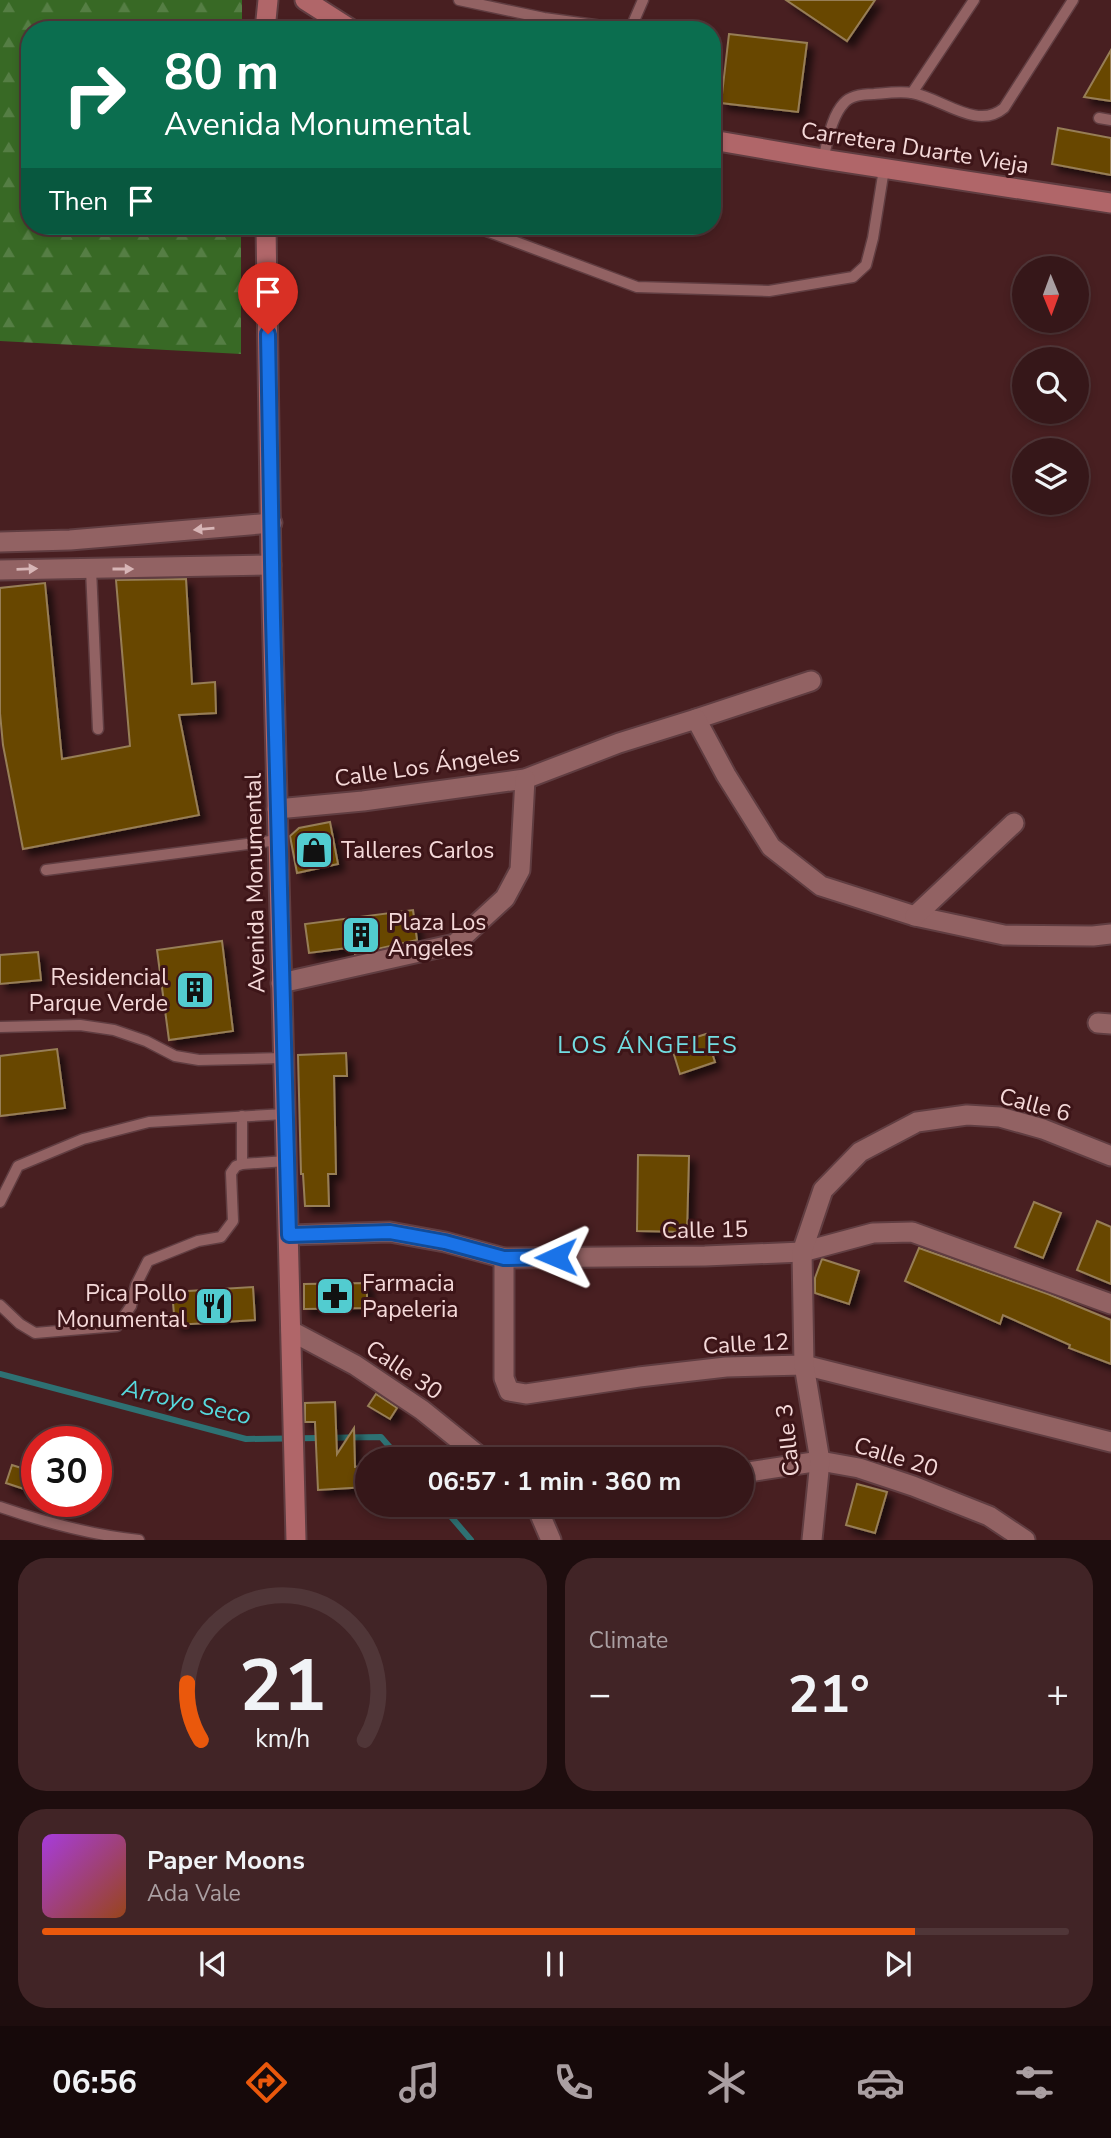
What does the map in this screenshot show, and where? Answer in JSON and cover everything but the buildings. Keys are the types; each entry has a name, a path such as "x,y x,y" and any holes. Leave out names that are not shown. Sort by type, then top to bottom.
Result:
{"main road":[{"path":"266,21 268,0"},
{"path":"304,0 338,21"},
{"name":"Carretera Duarte Vieja","path":"721,141 884,169 1111,203"},
{"name":"Avenida Monumental","path":"266,235 271,565 296,1539"}],"street":[{"path":"0,542 83,539 272,523"},
{"path":"0,570 271,565"},
{"name":"Calle Los Ángeles","path":"277,809 363,802 525,779 619,743 811,681"},
{"path":"696,719 726,775 771,846 821,886 915,916 1004,936 1111,934"},
{"path":"281,983 455,944 505,898 520,870 525,779"},
{"path":"915,916 1014,823"},
{"name":"Calle 6","path":"802,1252 822,1190 860,1152 917,1122 967,1115 1000,1117 1043,1129 1111,1156"},
{"name":"Calle 15","path":"289,1235 390,1232 445,1242 504,1258 802,1252 873,1233 912,1233 1111,1304"},
{"name":"Calle 3","path":"802,1252 804,1365 820,1461 812,1539"},
{"name":"Calle 12","path":"504,1258 504,1378 509,1391 526,1394 726,1367 804,1365 1111,1442"},
{"name":"Calle 30","path":"291,1331 355,1365 422,1410 468,1447"},
{"name":"Calle 20","path":"754,1471 820,1461 859,1468 989,1516 1026,1539"},
{"path":"541,1517 551,1539"}],"lane":[{"path":"459,0 566,21"},
{"path":"634,21 643,0"},
{"path":"912,93 974,0"},
{"path":"822,159 836,114 845,101 855,96 912,93 980,117 995,115 1004,108 1073,0"},
{"path":"1099,118 1111,120"},
{"path":"498,235 637,286 769,291 853,277 866,265 884,169"},
{"path":"91,569 99,729"},
{"path":"46,870 278,839"},
{"path":"0,1027 80,1025 102,1028 146,1041 175,1056 199,1060 283,1058"},
{"path":"0,1202 18,1166 83,1139 149,1122 285,1114"},
{"path":"242,1116 242,1164"},
{"path":"0,1305 20,1324 35,1333 117,1325 131,1306 136,1285 148,1261 198,1241 222,1237 233,1220 231,1173 236,1166 286,1161"},
{"path":"0,1507 24,1516 103,1534 139,1539"}],"green space":[{"path":"0,0 242,0 242,21 21,21 21,235 241,235 241,354 0,341"}],"waterway":[{"name":"Arroyo Seco","path":"0,1374 246,1439 381,1437 390,1447"},
{"name":"Arroyo Seco","path":"451,1517 471,1540"}],"place":[{"name":"Talleres Carlos","path":"314,850"},
{"name":"Plaza Los Angeles","path":"361,935"},
{"name":"Residencial Parque Verde","path":"195,990"},
{"name":"Farmacia Papeleria","path":"335,1296"},
{"name":"Pica Pollo Monumental","path":"214,1306"}],"district":[{"name":"LOS ÁNGELES","path":"648,1045"}],"route":[{"path":"268,334 271,565 289,1235 390,1232 445,1242 504,1258 556,1257"}]}
